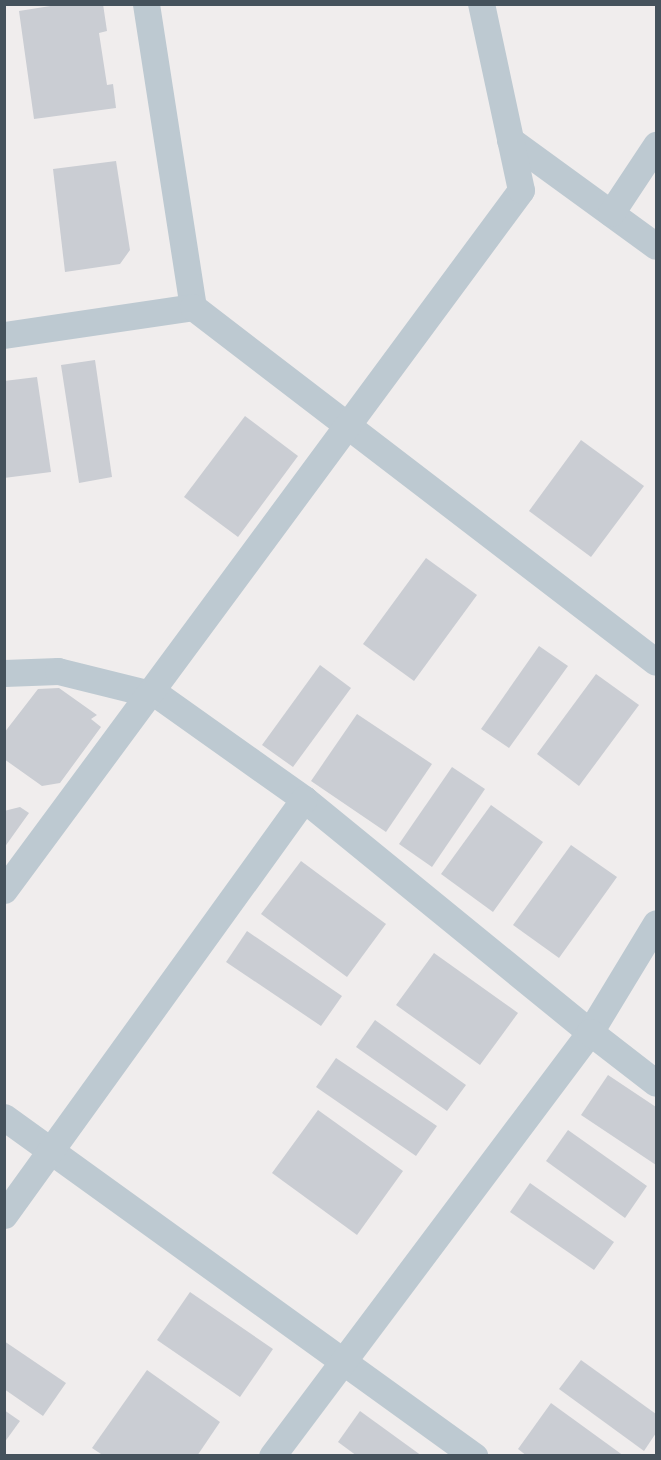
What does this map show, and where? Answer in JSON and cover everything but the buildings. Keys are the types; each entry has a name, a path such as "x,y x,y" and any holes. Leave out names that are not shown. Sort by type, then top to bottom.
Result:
{"street":[{"path":"146,4 193,307 657,662"},
{"path":"4,890 521,190 481,4"},
{"path":"510,140 657,246"},
{"path":"611,213 657,145"},
{"path":"4,335 193,307"},
{"path":"4,674 58,671 159,696 304,799 590,1032 657,1083"},
{"path":"4,1215 304,799"},
{"path":"272,1455 340,1361 590,1032 657,923"},
{"path":"4,1117 52,1149 340,1361 474,1455"}]}
